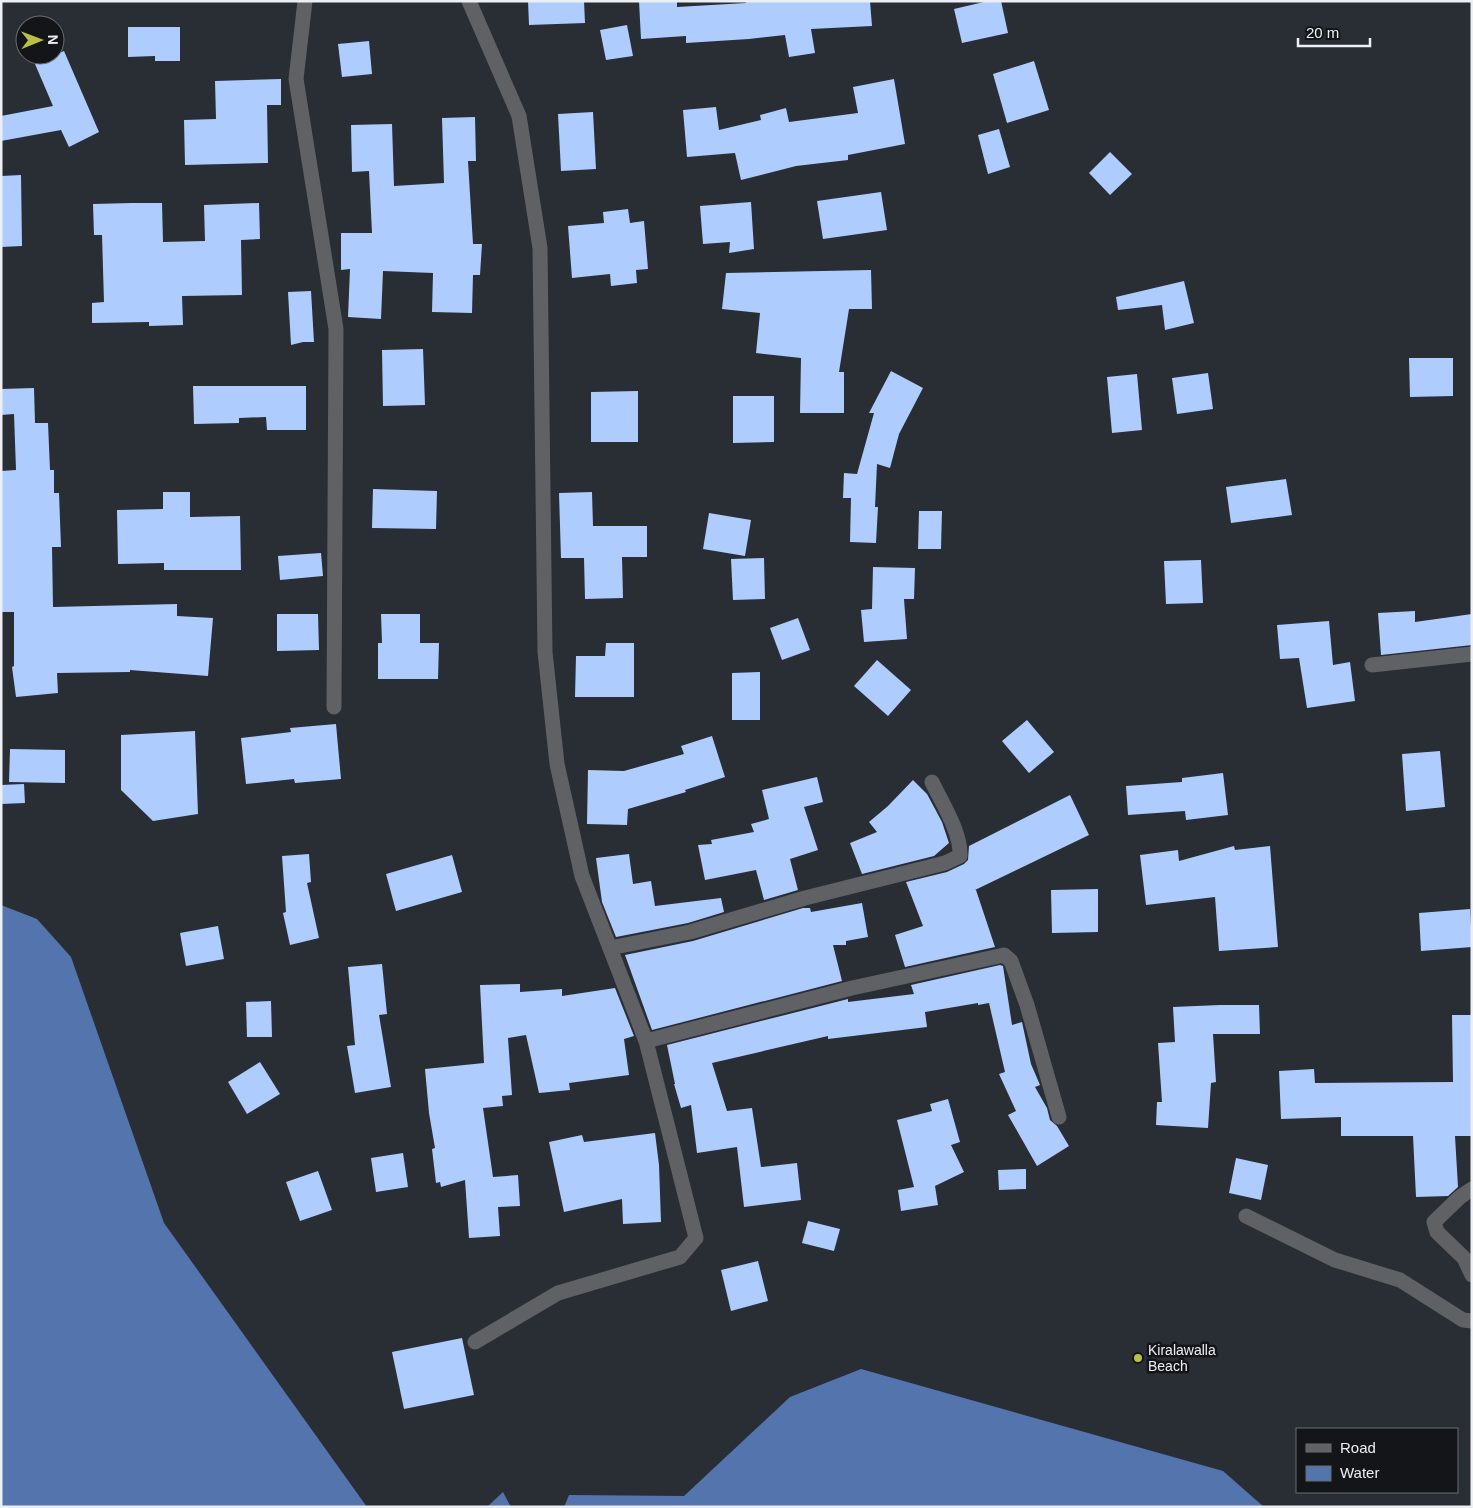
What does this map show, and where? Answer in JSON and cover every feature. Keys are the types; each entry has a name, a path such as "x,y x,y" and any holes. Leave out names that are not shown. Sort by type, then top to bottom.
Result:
{"street":[{"path":"305,1 296,79 336,329 334,707"},
{"path":"469,1 519,116 540,248 545,652 559,773 582,876 646,1041 696,1238 680,1257 558,1294 475,1342"},
{"path":"1372,665 1472,654"},
{"path":"610,948 690,932 805,898 945,863 960,856 957,836 932,782"},
{"path":"646,1041 852,988 1004,955 1012,961 1028,1005 1059,1117"},
{"path":"1472,1189 1460,1197 1434,1222 1438,1232 1464,1258 1472,1275"},
{"path":"1246,1216 1335,1260 1400,1280 1463,1320 1472,1322"}],"water":[{"path":"1,905 37,919 71,957 164,1223 367,1507 1,1507"},
{"path":"861,1369 1223,1471 1264,1507 564,1507 569,1495 684,1496 790,1397"},
{"path":"503,1492 511,1507 487,1507"}],"building":[{"path":"528,1 584,1 585,23 529,25"},
{"path":"639,1 677,1 677,7 746,3 746,1 870,1 872,26 811,29 815,53 789,57 785,35 686,43 686,36 641,39"},
{"path":"988,1 1001,1 1008,33 962,43 954,9"},
{"path":"627,25 633,56 606,60 600,30"},
{"path":"128,27 180,27 180,61 155,61 155,56 128,57"},
{"path":"369,41 372,74 342,77 338,44"},
{"path":"65,53 99,132 69,147 61,130 1,141 1,116 53,106 35,65 65,65"},
{"path":"1034,61 1049,110 1007,123 993,74"},
{"path":"281,79 281,105 267,105 268,163 185,165 184,120 216,119 215,81"},
{"path":"894,79 905,144 848,155 848,160 796,166 741,180 735,153 687,157 683,110 716,107 719,130 761,120 760,115 786,108 789,122 858,113 853,87"},
{"path":"593,112 596,169 561,171 558,114"},
{"path":"475,117 476,161 468,161 473,244 482,244 480,275 473,275 472,313 432,312 433,273 383,271 381,319 348,317 350,269 341,270 341,233 372,233 369,171 352,172 351,125 392,124 394,186 444,183 442,118"},
{"path":"999,129 1010,167 988,174 978,135"},
{"path":"1110,152 1132,174 1110,195 1089,173"},
{"path":"21,175 22,246 1,247 1,176"},
{"path":"881,192 887,230 823,239 817,201"},
{"path":"751,202 754,249 729,253 730,242 703,244 700,206"},
{"path":"162,203 163,242 205,241 204,205 259,203 260,239 241,240 242,295 182,296 183,325 149,326 149,322 92,323 92,303 104,302 102,235 94,235 93,204"},
{"path":"628,209 630,223 644,221 648,269 636,270 637,283 611,286 610,274 572,278 568,226 604,223 603,212"},
{"path":"871,270 872,309 849,309 839,372 844,372 844,413 800,413 801,358 756,353 760,313 722,309 726,273"},
{"path":"1184,281 1194,323 1165,330 1162,305 1118,310 1116,297"},
{"path":"311,291 314,342 291,345 288,292"},
{"path":"423,349 425,405 383,406 382,350"},
{"path":"1409,358 1453,358 1453,396 1410,397"},
{"path":"891,371 923,388 899,434 890,468 877,464 875,507 878,507 876,543 850,542 851,498 843,498 844,473 857,474 874,413 869,413"},
{"path":"1208,373 1213,409 1177,414 1172,378"},
{"path":"1137,374 1142,430 1112,433 1107,377"},
{"path":"193,386 306,386 306,430 267,430 266,417 239,418 239,423 194,424"},
{"path":"34,388 35,423 48,423 50,470 54,470 54,493 59,493 61,547 52,547 53,607 177,604 177,616 213,618 208,676 130,670 130,672 57,673 58,693 16,697 12,667 14,666 14,612 1,612 1,471 16,470 14,414 1,415 1,389"},
{"path":"638,391 638,442 591,442 591,392"},
{"path":"733,396 774,396 774,442 733,443"},
{"path":"1286,479 1292,515 1231,523 1226,487"},
{"path":"373,489 437,491 436,529 372,528"},
{"path":"163,492 190,492 190,517 240,516 241,570 164,570 164,563 118,564 117,510 163,509"},
{"path":"592,492 593,526 647,526 647,557 622,557 623,598 585,599 584,558 561,558 559,493"},
{"path":"919,511 942,511 941,549 918,549"},
{"path":"709,513 751,520 745,556 703,549"},
{"path":"321,553 323,576 280,580 278,556"},
{"path":"764,558 765,599 733,600 731,559"},
{"path":"1201,560 1203,603 1166,604 1164,561"},
{"path":"873,567 915,568 914,599 904,599 907,639 864,642 861,610 872,609"},
{"path":"1415,611 1415,622 1472,614 1472,645 1381,655 1378,613"},
{"path":"277,614 318,614 319,650 277,651"},
{"path":"381,614 420,614 420,643 439,643 438,679 378,679 378,643 382,643"},
{"path":"798,618 810,650 782,660 770,628"},
{"path":"1329,621 1333,665 1350,662 1355,701 1307,708 1299,658 1280,659 1277,625"},
{"path":"606,643 634,643 634,697 575,697 576,656 605,656"},
{"path":"877,660 911,690 888,716 854,686"},
{"path":"760,672 760,720 732,720 732,673"},
{"path":"1027,720 1054,752 1029,773 1002,741"},
{"path":"336,724 341,779 295,783 294,779 246,784 241,738 291,732 290,728"},
{"path":"195,731 198,814 153,821 121,790 121,735"},
{"path":"712,736 725,777 685,790 686,792 628,809 627,825 587,824 588,770 624,771 684,754 681,746"},
{"path":"10,749 65,750 65,783 9,782"},
{"path":"1440,751 1445,807 1406,811 1402,754"},
{"path":"1223,773 1228,815 1186,820 1185,811 1128,815 1126,786 1182,782 1182,778"},
{"path":"817,777 823,802 804,807 818,850 790,859 798,890 764,900 756,870 705,880 698,845 712,844 711,840 754,832 751,824 769,819 762,790"},
{"path":"913,780 927,794 942,822 949,843 934,856 862,874 850,843 877,832 869,822 888,806"},
{"path":"24,784 25,803 1,804 1,785"},
{"path":"1070,795 1089,835 975,890 995,947 905,967 895,935 923,926 906,882 947,872 964,864 968,860 969,846"},
{"path":"1234,846 1235,850 1270,846 1278,947 1219,951 1215,897 1146,905 1140,855 1178,850 1179,861"},
{"path":"309,854 311,882 307,883 319,938 290,945 283,913 286,912 282,856"},
{"path":"629,854 633,884 651,881 655,906 721,898 724,912 688,923 616,937 602,902 596,858"},
{"path":"452,855 462,892 396,911 386,874"},
{"path":"1098,889 1098,932 1052,933 1051,890"},
{"path":"862,903 868,937 846,941 846,945 833,945 842,981 652,1030 625,955 693,941 803,908 810,908 811,912"},
{"path":"1470,909 1472,947 1421,951 1419,913"},
{"path":"218,926 224,959 186,966 180,933"},
{"path":"382,964 387,1014 379,1015 391,1087 355,1093 347,1046 355,1045 348,967"},
{"path":"1000,965 1003,966 1012,1025 1022,1022 1031,1064 1040,1085 1035,1087 1047,1108 1050,1120 1057,1126 1069,1146 1037,1166 1008,1115 1016,1111 999,1074 1005,1072 989,1003 978,1005 978,1003 925,1012 927,1027 828,1039 828,1036 712,1063 727,1111 752,1108 761,1167 797,1163 801,1200 744,1207 737,1147 697,1153 691,1105 681,1108 674,1084 667,1045 848,999 848,1002 914,994 911,985"},
{"path":"520,984 520,992 562,989 562,996 615,988 634,1036 624,1039 629,1075 569,1083 570,1090 539,1093 526,1035 508,1038 512,1095 502,1096 503,1106 483,1108 493,1177 518,1175 520,1206 498,1207 500,1236 469,1238 465,1180 441,1187 440,1182 436,1183 432,1149 435,1148 429,1113 425,1069 484,1063 480,985"},
{"path":"271,1001 272,1037 247,1037 246,1002"},
{"path":"1259,1005 1260,1034 1213,1034 1216,1082 1211,1083 1208,1128 1156,1125 1157,1102 1162,1102 1158,1043 1175,1042 1173,1007"},
{"path":"1452,1015 1472,1015 1472,1136 1455,1136 1458,1187 1448,1196 1416,1197 1413,1136 1341,1136 1341,1117 1281,1119 1279,1071 1314,1069 1315,1083 1453,1082"},
{"path":"260,1062 280,1094 247,1114 228,1082"},
{"path":"948,1099 960,1142 951,1145 964,1172 935,1186 938,1205 901,1211 898,1190 914,1187 897,1120 932,1111 930,1104"},
{"path":"655,1133 659,1165 661,1222 623,1224 622,1199 564,1212 549,1142 582,1135 584,1142"},
{"path":"403,1153 408,1187 376,1192 371,1158"},
{"path":"1236,1158 1268,1165 1261,1200 1229,1193"},
{"path":"1026,1169 1026,1189 999,1190 998,1170"},
{"path":"318,1171 332,1210 300,1221 286,1182"},
{"path":"808,1221 840,1229 834,1251 802,1243"},
{"path":"758,1261 768,1301 731,1311 721,1270"},
{"path":"462,1338 474,1395 404,1409 392,1352"}],"place":[{"name":"Kiralawalla Beach","path":"1138,1358"}]}
